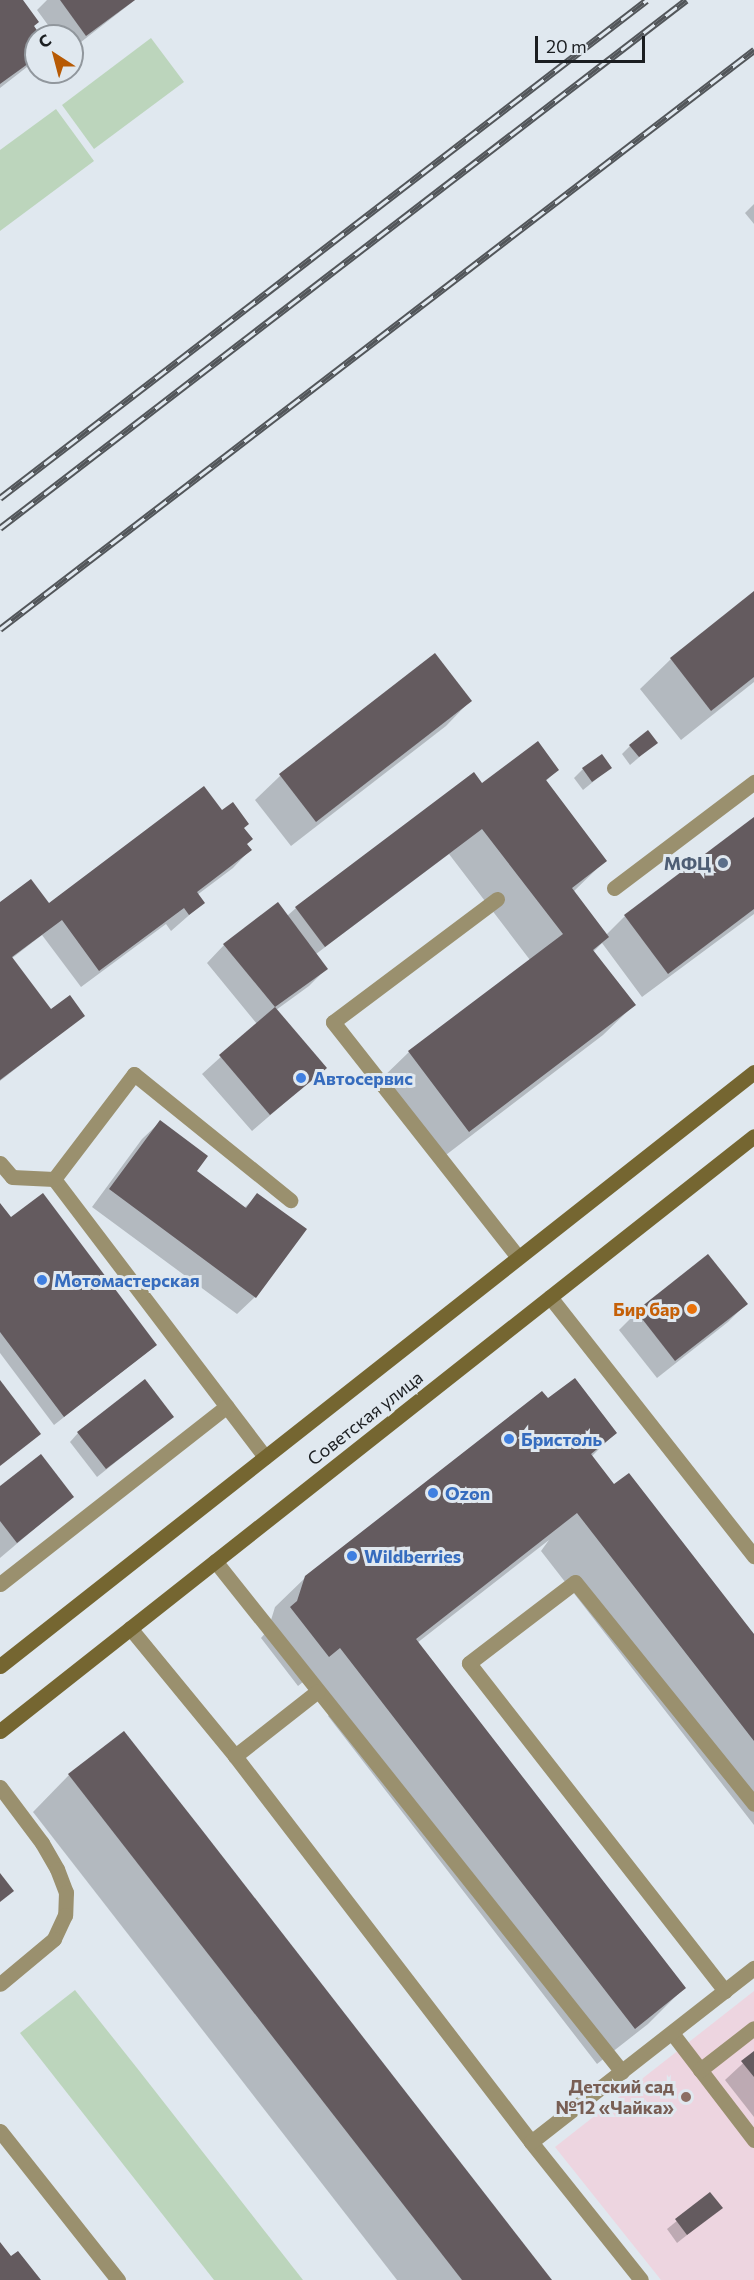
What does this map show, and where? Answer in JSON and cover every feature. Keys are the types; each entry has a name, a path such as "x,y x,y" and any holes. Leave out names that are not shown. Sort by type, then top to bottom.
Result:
{"main road":[{"name":"Советская улица","path":"0,1666 754,1072"},
{"name":"Советская улица","path":"0,1731 754,1136"}],"lane":[{"path":"614,888 754,782"},
{"path":"497,899 333,1022 518,1257"},
{"path":"54,1179 134,1074 290,1200"},
{"path":"0,1163 12,1177 54,1179 265,1457"},
{"path":"550,1297 754,1556"},
{"path":"0,1584 227,1406"},
{"path":"215,1562 622,2072"},
{"path":"725,1991 469,1663 575,1582 754,1804"},
{"path":"130,1628 235,1756 531,2142 641,2280"},
{"path":"235,1756 318,1691"},
{"path":"0,1787 42,1843 57,1869 66,1892 65,1915 54,1939 0,1984"},
{"path":"531,2142 754,1968"},
{"path":"700,2070 754,2028"},
{"path":"672,2033 754,2140"},
{"path":"0,2131 118,2280"}],"shaded area":[{"name":"Детский сад №12 «Чайка»","path":"754,1991 754,2280 661,2280 555,2147"}],"green space":[{"path":"151,38 184,82 94,149 62,105"},
{"path":"56,109 94,161 0,231 0,150"},
{"path":"75,1990 303,2280 214,2280 20,2033"}],"building":[{"path":"0,0 23,0 39,22 24,24 24,67 0,84"},
{"path":"60,0 135,0 86,36 84,24 77,24"},
{"path":"754,591 754,677 711,711 670,658"},
{"path":"435,653 472,701 316,822 279,774"},
{"path":"648,730 658,743 639,757 629,745"},
{"path":"538,741 559,770 546,780 607,861 572,888 609,937 593,950 636,1005 469,1132 408,1051 563,934 482,829 325,947 295,907 474,772 482,783"},
{"path":"602,754 612,768 592,782 582,768"},
{"path":"204,786 222,810 233,802 249,824 244,828 253,839 247,844 252,850 197,892 205,903 189,915 184,908 99,971 62,920 12,957 51,1009 70,995 85,1016 0,1080 0,902 31,879 49,903"},
{"name":"МФЦ","path":"754,817 754,909 668,974 624,915"},
{"path":"278,902 328,969 275,1007 223,944"},
{"path":"275,1007 327,1068 270,1115 219,1055"},
{"path":"160,1120 208,1156 197,1171 246,1208 257,1193 307,1229 256,1298 109,1189"},
{"path":"43,1193 157,1345 64,1417 0,1332 0,1203 11,1217"},
{"path":"708,1254 748,1304 675,1361 636,1311"},
{"path":"575,1378 617,1433 591,1454 614,1484 629,1473 754,1634 754,1741 577,1513 416,1639 686,1988 635,2029 340,1648 329,1657 290,1607 297,1601 305,1576 542,1391 548,1398"},
{"path":"145,1379 174,1417 106,1469 77,1432"},
{"path":"0,1380 41,1434 0,1466"},
{"path":"41,1454 74,1497 17,1543 0,1521 0,1486"},
{"path":"124,1731 552,2280 462,2280 68,1774"},
{"path":"0,1873 14,1891 0,1902"},
{"path":"754,2051 754,2077 741,2061"},
{"path":"710,2192 723,2208 687,2235 675,2219"},
{"path":"0,2242 11,2256 18,2251 41,2280 0,2280"}],"railway":[{"path":"0,498 647,0"},
{"path":"0,528 686,0"},
{"path":"0,629 754,50"}],"place":[{"name":"МФЦ","path":"723,863"},
{"name":"Автосервис","path":"301,1078"},
{"name":"Мотомастерская","path":"42,1280"},
{"name":"Бир бар","path":"692,1309"},
{"name":"Бристоль","path":"509,1439"},
{"name":"Ozon","path":"433,1493"},
{"name":"Wildberries","path":"352,1556"},
{"name":"Детский сад №12 «Чайка»","path":"686,2097"}]}
